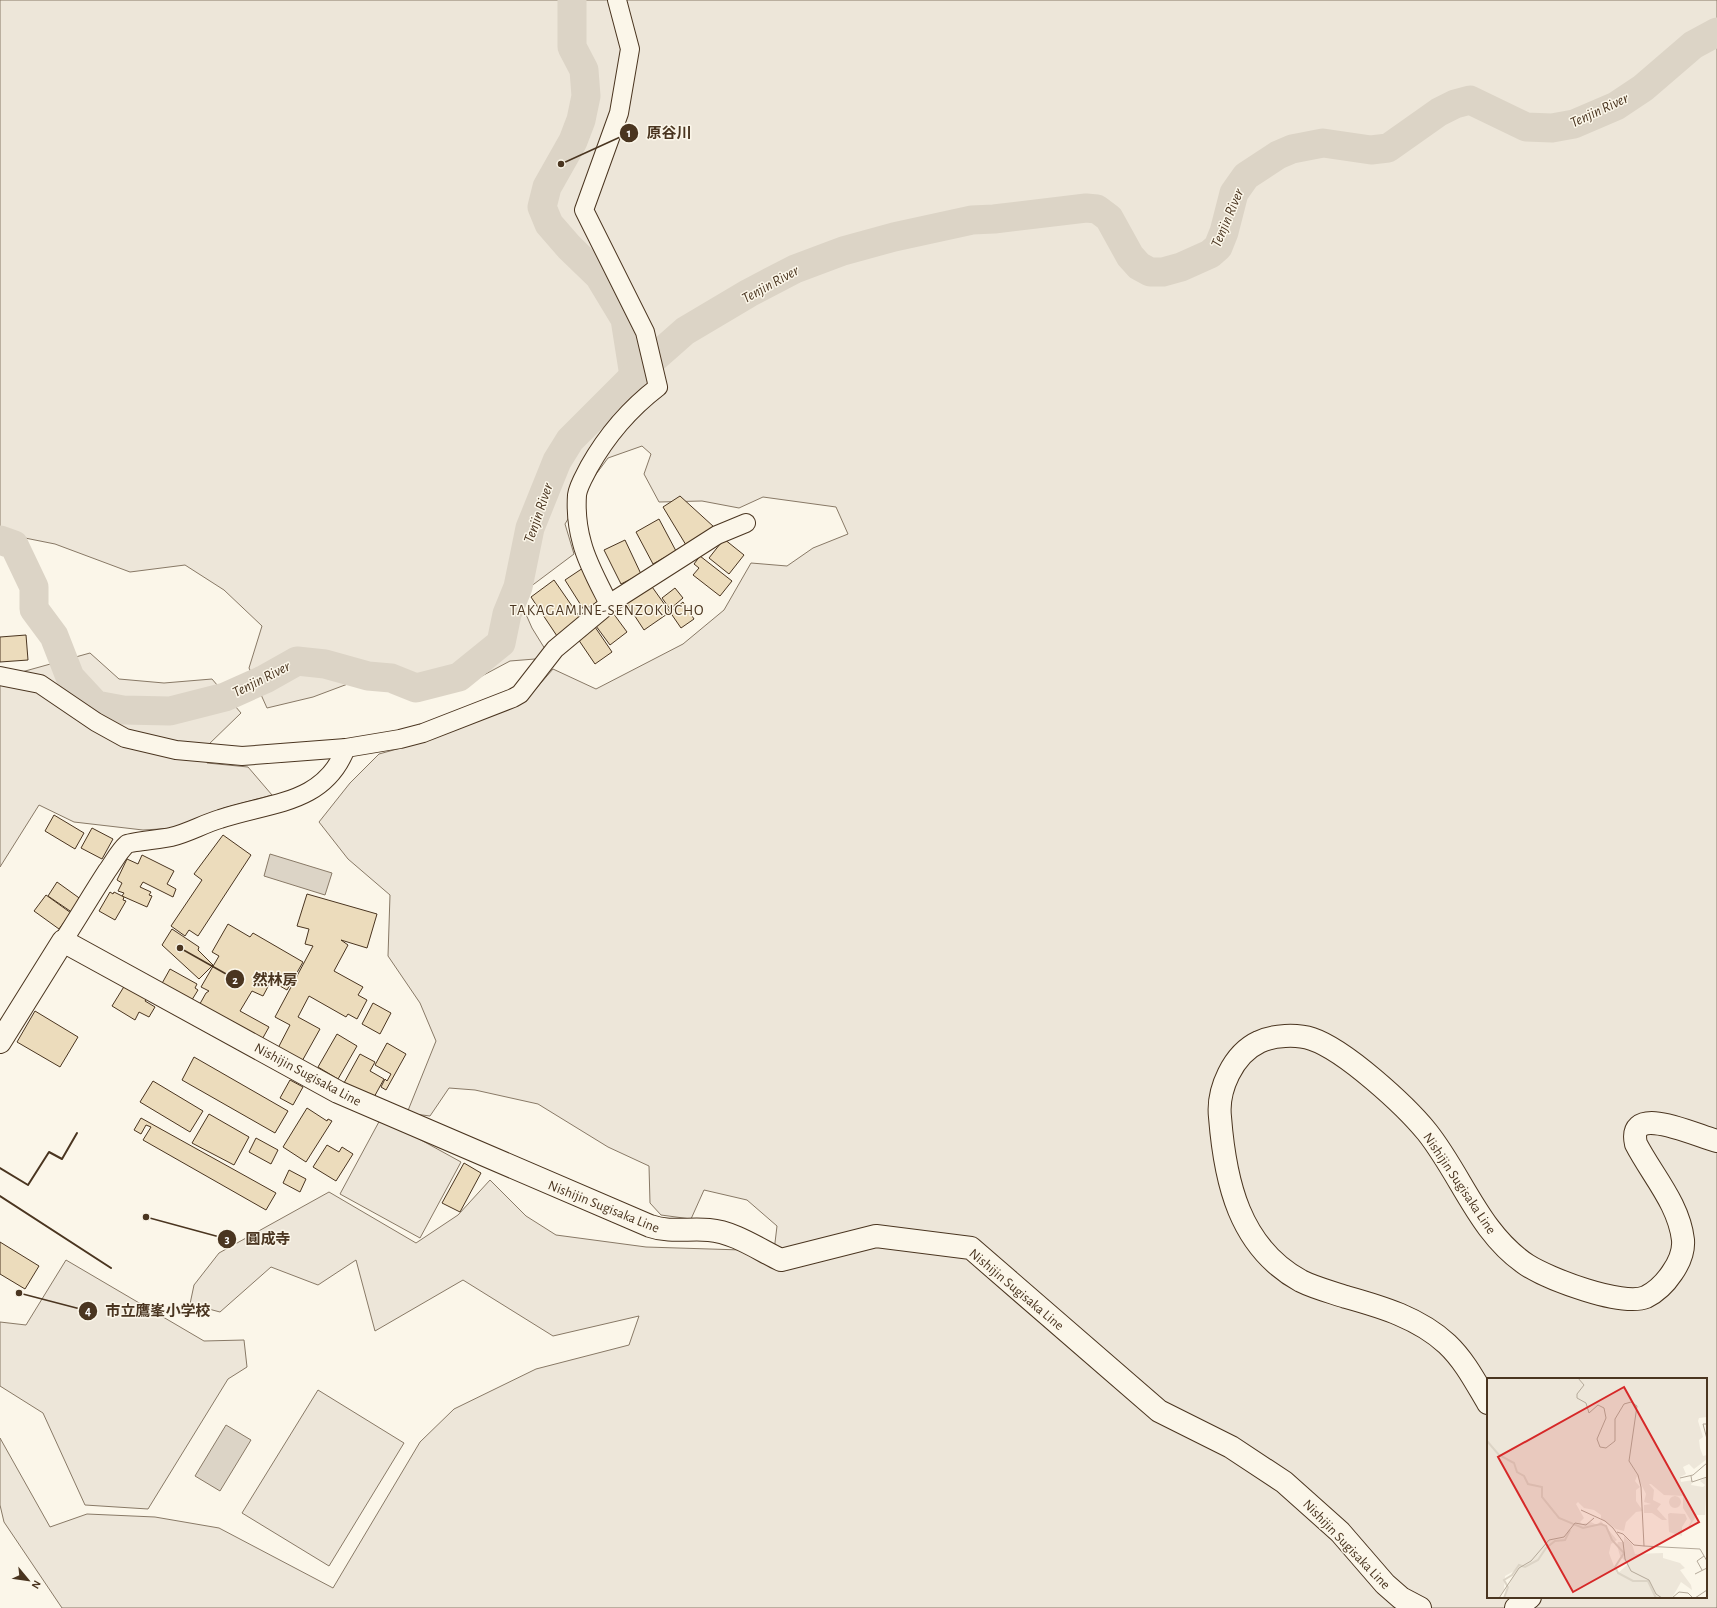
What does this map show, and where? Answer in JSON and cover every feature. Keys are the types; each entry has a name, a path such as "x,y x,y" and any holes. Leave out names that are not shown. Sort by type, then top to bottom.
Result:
{"main road":[{"path":"0,1042 63,941"},
{"name":"Nishijin Sugisaka Line","path":"63,941 338,1092 663,1231 710,1230 731,1236 780,1260 876,1236 971,1248 1159,1411 1231,1447 1284,1482 1340,1532 1385,1584 1401,1598 1420,1608"},
{"name":"Nishijin Sugisaka Line","path":"1487,1401 1463,1363 1447,1344 1430,1331 1388,1309 1324,1290 1301,1281 1278,1266 1255,1239 1242,1220 1230,1188 1219,1113 1223,1085 1230,1072 1243,1055 1257,1042 1281,1037 1310,1038 1329,1047 1374,1081 1418,1122 1442,1152 1491,1232 1516,1257 1549,1277 1626,1300 1648,1296 1659,1288 1677,1266 1682,1255 1683,1242 1673,1207 1636,1144 1634,1138 1637,1129 1645,1122 1658,1122 1717,1141"},
{"path":"1516,1608 1529,1598"}],"street":[{"path":"609,604 582,544 577,515 577,494 584,477 602,446 616,427 637,404 658,387 645,332 584,210 619,113 630,49 617,0"},
{"path":"0,676 40,684 96,722 125,738 176,750 242,756 346,748 400,739 423,733 520,694 555,649 609,604 717,535 746,523"},
{"path":"63,941 112,864 128,844 133,841 150,841 171,837 220,819 293,800 314,790 332,773 341,761 346,748"}],"shaded area":[{"path":"0,0 1717,0 1717,1608 62,1608 4,1522 0,1505 0,1438 50,1527 87,1514 155,1517 219,1528 333,1588 420,1442 454,1409 536,1369 629,1345 639,1316 553,1336 463,1280 375,1331 356,1260 318,1285 271,1267 220,1312 190,1304 194,1285 219,1253 329,1192 416,1243 458,1215 490,1180 526,1216 556,1235 646,1247 774,1251 777,1226 747,1200 704,1190 691,1219 661,1215 650,1203 649,1166 608,1147 538,1104 475,1090 449,1088 430,1116 407,1113 436,1041 420,1003 388,956 390,895 348,859 319,822 350,783 379,754 419,743 527,699 553,669 596,689 683,644 724,610 751,563 787,566 813,548 848,534 836,507 763,497 739,508 702,501 659,502 644,474 651,454 642,446 608,458 591,481 565,524 574,554 518,596 532,628 545,649 535,659 510,661 480,677 429,696 353,682 313,697 267,708 249,668 262,626 224,590 185,565 130,572 55,544 0,533"},
{"path":"90,653 119,679 164,683 212,679 241,713 207,746 207,763 248,767 272,795 224,808 177,828 143,830 74,822 39,805 0,867 0,678"},
{"path":"270,854 332,873 325,895 264,876"},
{"path":"381,1118 461,1162 420,1238 340,1194"},
{"path":"66,1260 204,1341 244,1340 247,1367 228,1379 148,1509 85,1505 43,1413 0,1386 0,1322 26,1325"},
{"path":"318,1390 404,1443 329,1566 242,1513"},
{"path":"226,1425 251,1440 220,1491 195,1476"}],"building":[{"path":"680,496 714,527 686,545 663,507"},
{"path":"659,519 676,551 653,564 636,532"},
{"path":"724,539 744,555 729,574 709,558"},
{"path":"625,540 641,574 621,584 604,550"},
{"path":"700,556 732,581 720,596 693,575 699,568 694,564"},
{"path":"583,568 602,599 584,610 565,580"},
{"path":"554,580 581,619 557,636 531,597"},
{"path":"650,584 670,612 644,630 625,601"},
{"path":"675,588 683,598 670,609 662,598"},
{"path":"683,602 694,619 681,628 670,612"},
{"path":"613,613 627,632 610,645 596,626"},
{"path":"595,627 612,652 595,664 578,639"},
{"path":"26,635 28,660 0,662 0,637"},
{"path":"54,815 84,833 75,849 45,831"},
{"path":"92,828 113,839 102,859 81,848"},
{"path":"223,835 251,855 198,936 189,930 185,936 171,926 202,880 194,874"},
{"path":"142,855 174,871 167,884 176,889 173,897 143,882 140,887 151,892 149,895 152,896 147,907 122,896 124,893 118,891 122,883 117,880 127,859 138,864"},
{"path":"57,882 82,900 73,913 48,896"},
{"path":"110,892 113,894 114,892 124,897 123,900 126,901 115,920 99,911"},
{"path":"307,894 377,914 367,948 341,940 348,945 334,971 363,987 358,995 367,1000 357,1019 348,1014 346,1017 309,996 298,1017 320,1029 301,1063 277,1050 290,1025 275,1017 313,946 305,944 309,929 297,926"},
{"path":"46,895 71,913 59,929 34,911"},
{"path":"228,924 250,937 253,933 303,962 287,990 271,981 263,996 252,991 240,1011 269,1027 260,1043 197,1009 206,993 209,991 201,987 219,956 212,952"},
{"path":"172,929 199,947 198,950 213,965 199,979 162,945"},
{"path":"170,969 197,984 195,988 198,990 190,1003 160,987"},
{"path":"125,985 147,998 145,1001 155,1007 149,1017 139,1012 135,1020 112,1006"},
{"path":"373,1003 391,1013 380,1034 362,1024"},
{"path":"35,1011 78,1037 60,1067 17,1042"},
{"path":"337,1034 357,1046 338,1079 318,1067"},
{"path":"387,1043 406,1054 386,1090 381,1087 385,1079 387,1081 391,1074 375,1065"},
{"path":"360,1054 375,1062 370,1071 384,1079 373,1099 344,1083"},
{"path":"194,1057 288,1111 275,1133 182,1080"},
{"path":"290,1080 303,1087 293,1105 280,1098"},
{"path":"153,1081 203,1111 190,1132 140,1102"},
{"path":"307,1108 327,1121 328,1119 332,1121 306,1162 283,1147"},
{"path":"209,1114 249,1137 234,1165 192,1143"},
{"path":"141,1118 276,1193 266,1210 143,1140 151,1127 146,1125 141,1134 134,1130"},
{"path":"256,1138 278,1150 271,1164 249,1152"},
{"path":"327,1145 339,1152 342,1147 353,1154 336,1181 313,1167"},
{"path":"464,1163 481,1173 460,1212 442,1203"},
{"path":"289,1170 306,1179 300,1192 283,1183"},
{"path":"0,1242 39,1266 25,1289 0,1274"}],"waterway":[{"path":"572,0 572,47 584,70 586,96 581,120 573,141 547,187 542,207 549,224 569,247 599,276 625,319 634,376"},
{"name":"Tenjin River","path":"0,540 14,545 34,587 34,609 54,636 70,677 96,705 123,710 170,711 225,697 265,679 297,661 325,664 368,676 391,678 416,688 459,677 501,643 507,614 518,587 530,528 557,461 570,440 634,376 685,331 749,293 795,269 843,251 894,237 972,220 994,219 1086,208 1097,209 1109,218 1130,256 1139,266 1150,272 1163,272 1181,267 1210,254 1218,247 1224,232 1234,193 1246,176 1278,155 1292,149 1323,143 1371,150 1388,148 1439,112 1455,104 1470,100 1526,127 1552,128 1574,124 1616,106 1643,88 1693,45 1717,32"}],"wall":[{"path":"0,1168 28,1185 49,1152 62,1159 77,1133"},
{"path":"0,1196 111,1268"}],"place":[{"name":"原谷川","path":"561,164"},
{"name":"然林房","path":"180,948"},
{"name":"圓成寺","path":"146,1217"},
{"name":"市立鷹峯小学校","path":"19,1293"}],"district":[{"name":"TAKAGAMINE-SENZOKUCHO","path":"607,610"}]}
